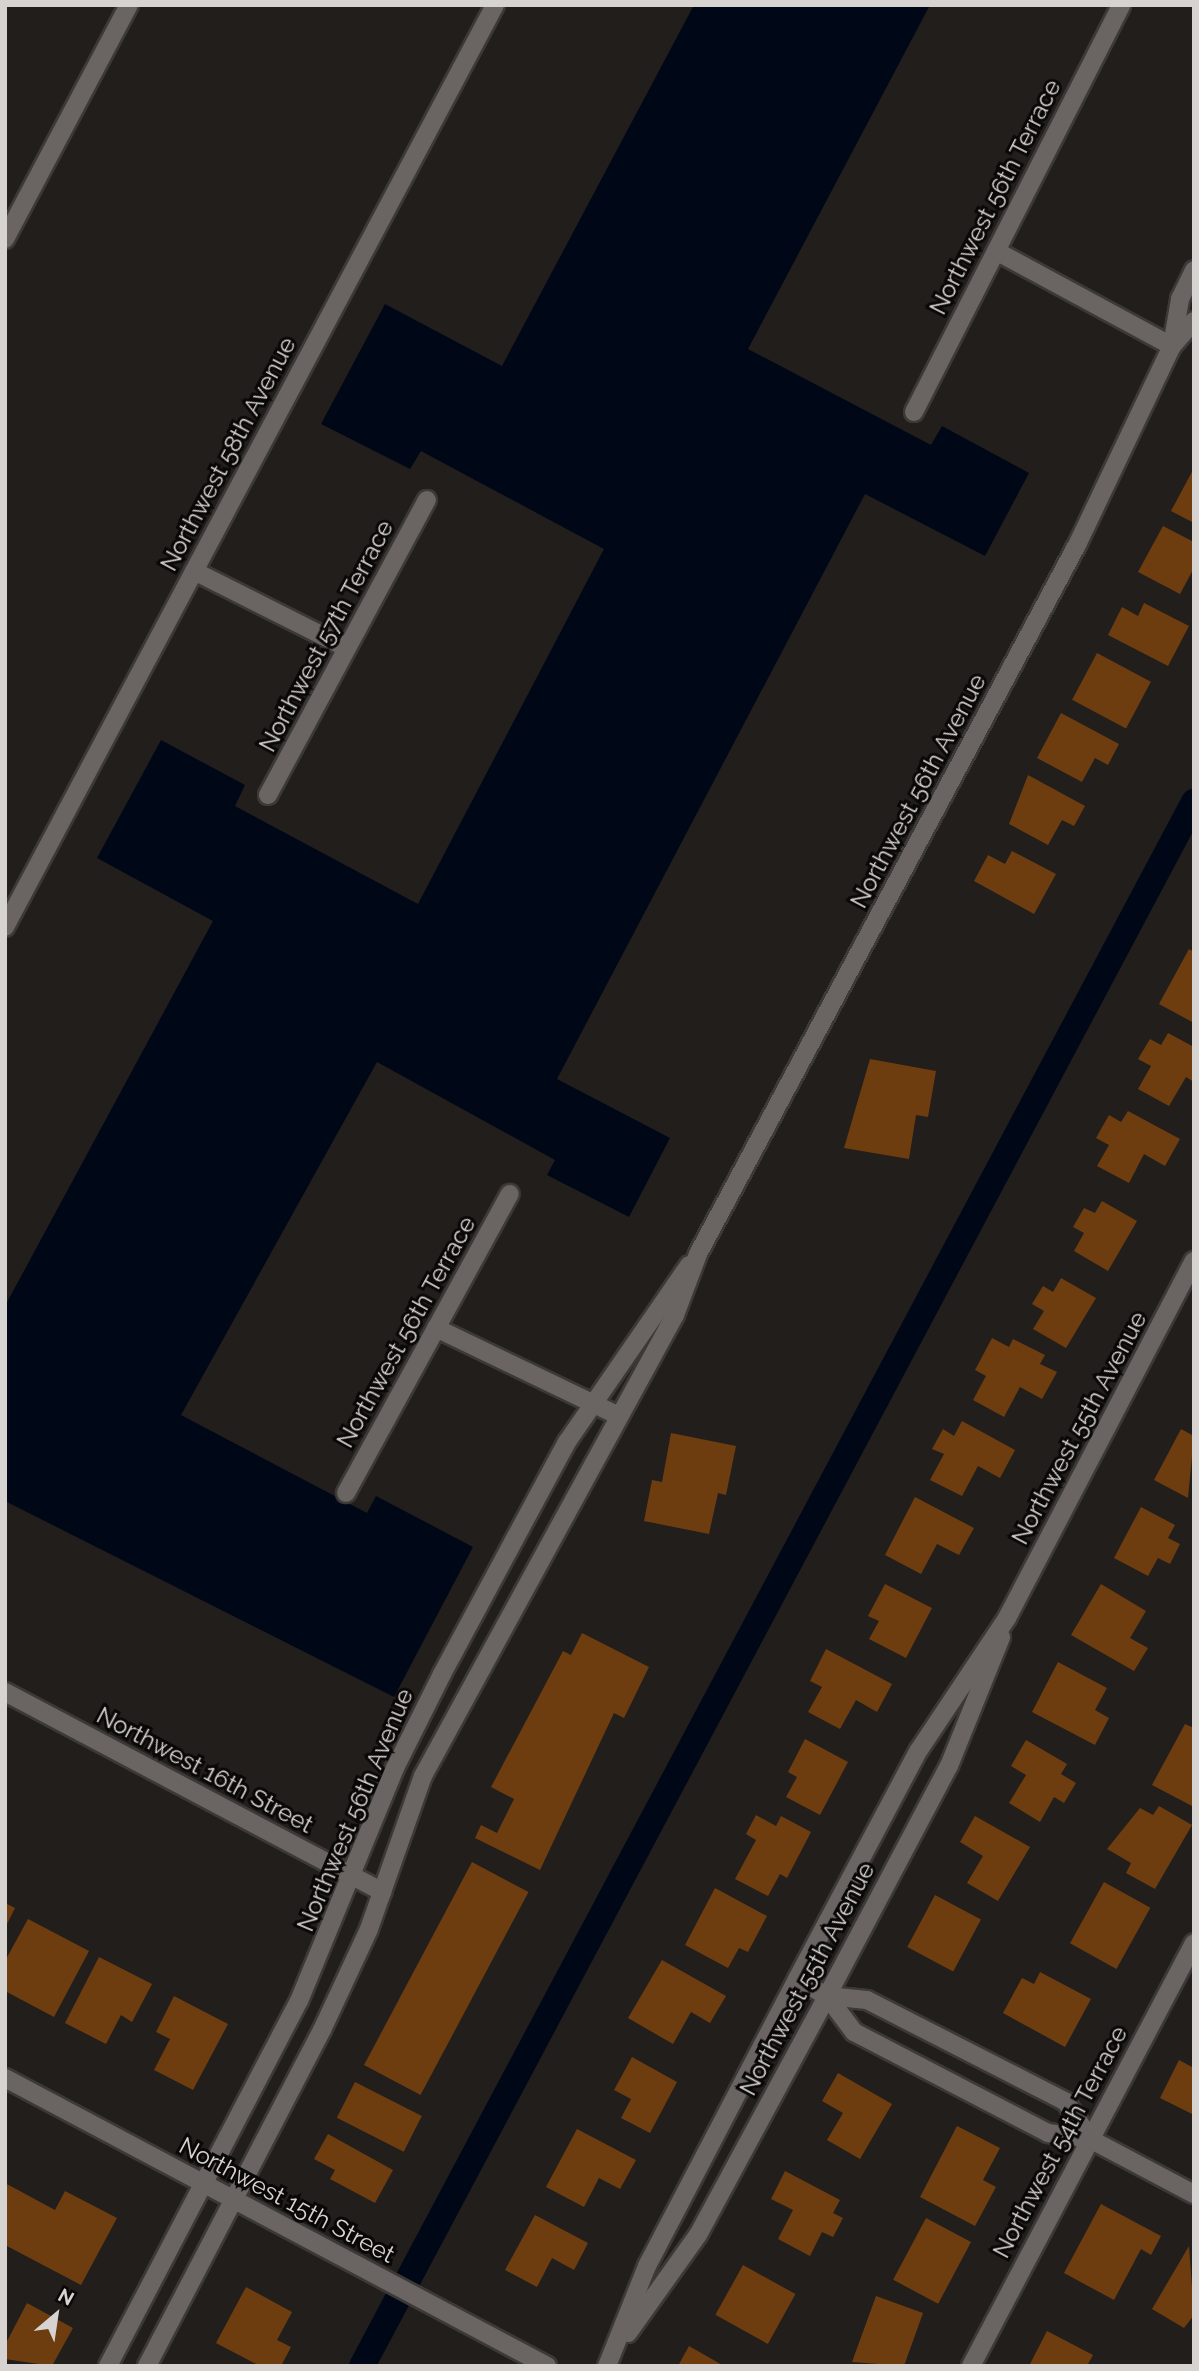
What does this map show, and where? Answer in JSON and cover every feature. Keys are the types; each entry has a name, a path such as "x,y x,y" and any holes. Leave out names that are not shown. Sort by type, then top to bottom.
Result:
{"street":[{"path":"5,239 129,5"},
{"name":"Northwest 58th Avenue","path":"5,927 495,5"},
{"name":"Northwest 56th Terrace","path":"914,412 1121,5"},
{"path":"996,251 1172,346"},
{"name":"Northwest 56th Avenue","path":"1172,346 1180,299 1194,270"},
{"name":"Northwest 56th Avenue","path":"146,2366 322,2030 382,1892 423,1776 675,1315 698,1254 1078,543 1172,346 1194,321"},
{"name":"Northwest 57th Terrace","path":"268,795 345,647 427,500"},
{"path":"194,571 345,647"},
{"name":"Northwest 56th Terrace","path":"346,1493 510,1194"},
{"name":"Northwest 56th Avenue","path":"108,2366 299,2001 418,1720 591,1403 698,1254"},
{"name":"Northwest 55th Avenue","path":"607,2366 648,2266 797,1979 926,1739 1007,1618 1194,1261"},
{"path":"436,1328 619,1416"},
{"name":"Northwest 55th Avenue","path":"617,2346 698,2235 827,1996 954,1754 1007,1618"},
{"name":"Northwest 16th Street","path":"5,1692 382,1892"},
{"name":"Northwest 54th Terrace","path":"971,2366 1194,1943"},
{"path":"797,1979 827,1996 854,2032 1048,2133 1090,2139 1194,2194"},
{"path":"827,1996 867,2000 1066,2102 1090,2139"},
{"name":"Northwest 15th Street","path":"5,2078 547,2366"}],"water":[{"path":"694,5 930,5 748,349 931,445 942,426 1029,473 985,556 865,494 557,1079 670,1138 629,1217 547,1175 555,1160 377,1062 181,1415 367,1513 376,1496 473,1547 394,1697 5,1501 5,1306 213,921 97,858 161,740 245,785 235,806 418,904 604,549 421,451 410,469 321,424 385,304 502,366"}],"building":[{"path":"1194,468 1194,523 1171,511"},
{"path":"1163,526 1194,542 1194,568 1180,594 1138,572"},
{"path":"1144,603 1189,626 1168,666 1108,635 1122,607 1138,616"},
{"path":"1097,653 1151,682 1126,728 1072,700"},
{"path":"1061,713 1119,744 1108,765 1095,758 1082,782 1037,758"},
{"path":"1028,775 1085,806 1074,826 1062,820 1048,845 1009,824"},
{"path":"1012,851 1056,874 1034,914 974,881 988,855 1005,864"},
{"path":"1189,949 1194,952 1194,1023 1159,1004"},
{"path":"1168,1033 1194,1047 1194,1082 1186,1077 1169,1106 1138,1089 1151,1066 1138,1059 1150,1039 1161,1045"},
{"path":"870,1059 936,1071 928,1117 916,1115 909,1159 844,1148"},
{"path":"1128,1111 1180,1139 1165,1166 1144,1154 1129,1183 1097,1166 1109,1145 1096,1138 1109,1115 1121,1122"},
{"path":"1102,1201 1137,1221 1108,1271 1074,1251 1084,1233 1073,1227 1084,1208 1095,1213"},
{"path":"1061,1278 1096,1298 1066,1348 1033,1329 1044,1311 1032,1304 1043,1286 1053,1292"},
{"path":"992,1338 1009,1347 1013,1339 1045,1355 1040,1364 1057,1372 1042,1399 1020,1387 1004,1417 973,1400 986,1376 975,1370"},
{"path":"962,1421 1015,1450 1000,1478 978,1466 962,1496 930,1480 944,1454 932,1449 943,1429 954,1436"},
{"path":"1181,1429 1194,1436 1188,1498 1154,1480"},
{"path":"671,1433 736,1446 726,1495 718,1493 709,1534 644,1521 652,1480 662,1482"},
{"path":"915,1497 974,1528 959,1555 937,1544 921,1574 885,1555"},
{"path":"1141,1507 1175,1525 1168,1538 1180,1544 1170,1564 1158,1558 1148,1576 1114,1558"},
{"path":"885,1584 932,1608 906,1658 869,1639 879,1621 868,1616"},
{"path":"1101,1584 1146,1611 1130,1638 1148,1648 1134,1671 1071,1635"},
{"path":"582,1633 649,1667 624,1718 614,1713 540,1870 475,1838 481,1825 497,1833 514,1799 491,1787 563,1651 571,1655"},
{"path":"826,1649 892,1684 877,1712 856,1700 840,1729 808,1712 822,1687 810,1681"},
{"path":"1058,1662 1107,1688 1095,1710 1109,1718 1095,1745 1032,1712"},
{"path":"1185,1724 1194,1728 1194,1807 1152,1785"},
{"path":"805,1739 848,1762 820,1815 786,1797 797,1777 788,1772"},
{"path":"1026,1740 1067,1764 1061,1774 1076,1783 1064,1803 1054,1797 1040,1822 1009,1803 1026,1775 1011,1766"},
{"path":"1159,1806 1192,1825 1155,1889 1126,1873 1131,1863 1107,1849 1140,1808 1153,1815"},
{"path":"756,1815 776,1826 781,1816 811,1832 787,1878 780,1874 768,1896 735,1879 756,1840 746,1834"},
{"path":"975,1816 1030,1847 998,1901 967,1883 983,1856 960,1842"},
{"path":"472,1862 529,1892 421,2095 364,2065"},
{"path":"1104,1882 1150,1908 1116,1969 1070,1943"},
{"path":"715,1888 767,1916 748,1952 739,1948 728,1968 685,1945"},
{"path":"935,1895 981,1919 953,1972 907,1947"},
{"path":"5,1903 15,1908 5,1928"},
{"path":"28,1919 89,1951 54,2017 5,1991 5,1961"},
{"path":"99,1957 152,1984 132,2022 121,2015 106,2044 65,2023"},
{"path":"662,1960 726,1996 710,2023 691,2012 673,2044 628,2018"},
{"path":"1040,1972 1091,1999 1065,2047 1003,2013 1022,1978 1034,1984"},
{"path":"174,1996 228,2024 193,2090 154,2070 170,2039 156,2032"},
{"path":"632,2057 677,2082 650,2133 621,2118 631,2099 614,2090"},
{"path":"1179,2060 1194,2068 1194,2115 1160,2098"},
{"path":"838,2073 892,2104 860,2159 827,2140 843,2113 822,2101"},
{"path":"355,2082 422,2116 404,2152 337,2118"},
{"path":"957,2126 1000,2148 983,2180 996,2187 975,2226 920,2197"},
{"path":"577,2129 636,2160 620,2189 599,2178 584,2207 546,2187"},
{"path":"328,2134 393,2170 375,2203 330,2179 335,2170 314,2159"},
{"path":"785,2171 840,2200 833,2213 843,2218 833,2237 822,2232 810,2256 778,2239 793,2210 771,2199"},
{"path":"5,2183 55,2210 65,2191 117,2218 81,2285 5,2245"},
{"path":"1101,2204 1161,2236 1151,2255 1141,2249 1114,2300 1064,2273"},
{"path":"535,2215 588,2243 574,2270 552,2258 537,2287 505,2270"},
{"path":"926,2218 971,2242 938,2304 893,2280"},
{"path":"1189,2246 1194,2315 1184,2328 1152,2309"},
{"path":"743,2265 795,2294 768,2344 715,2315"},
{"path":"246,2287 292,2312 277,2340 291,2347 281,2366 260,2366 216,2343"},
{"path":"876,2296 923,2313 904,2366 852,2362"},
{"path":"27,2303 73,2328 52,2366 5,2359 5,2345"},
{"path":"1047,2331 1093,2355 1087,2366 1029,2366"},
{"path":"689,2346 724,2366 678,2366"}],"waterway":[{"path":"362,2366 1194,802"}]}
